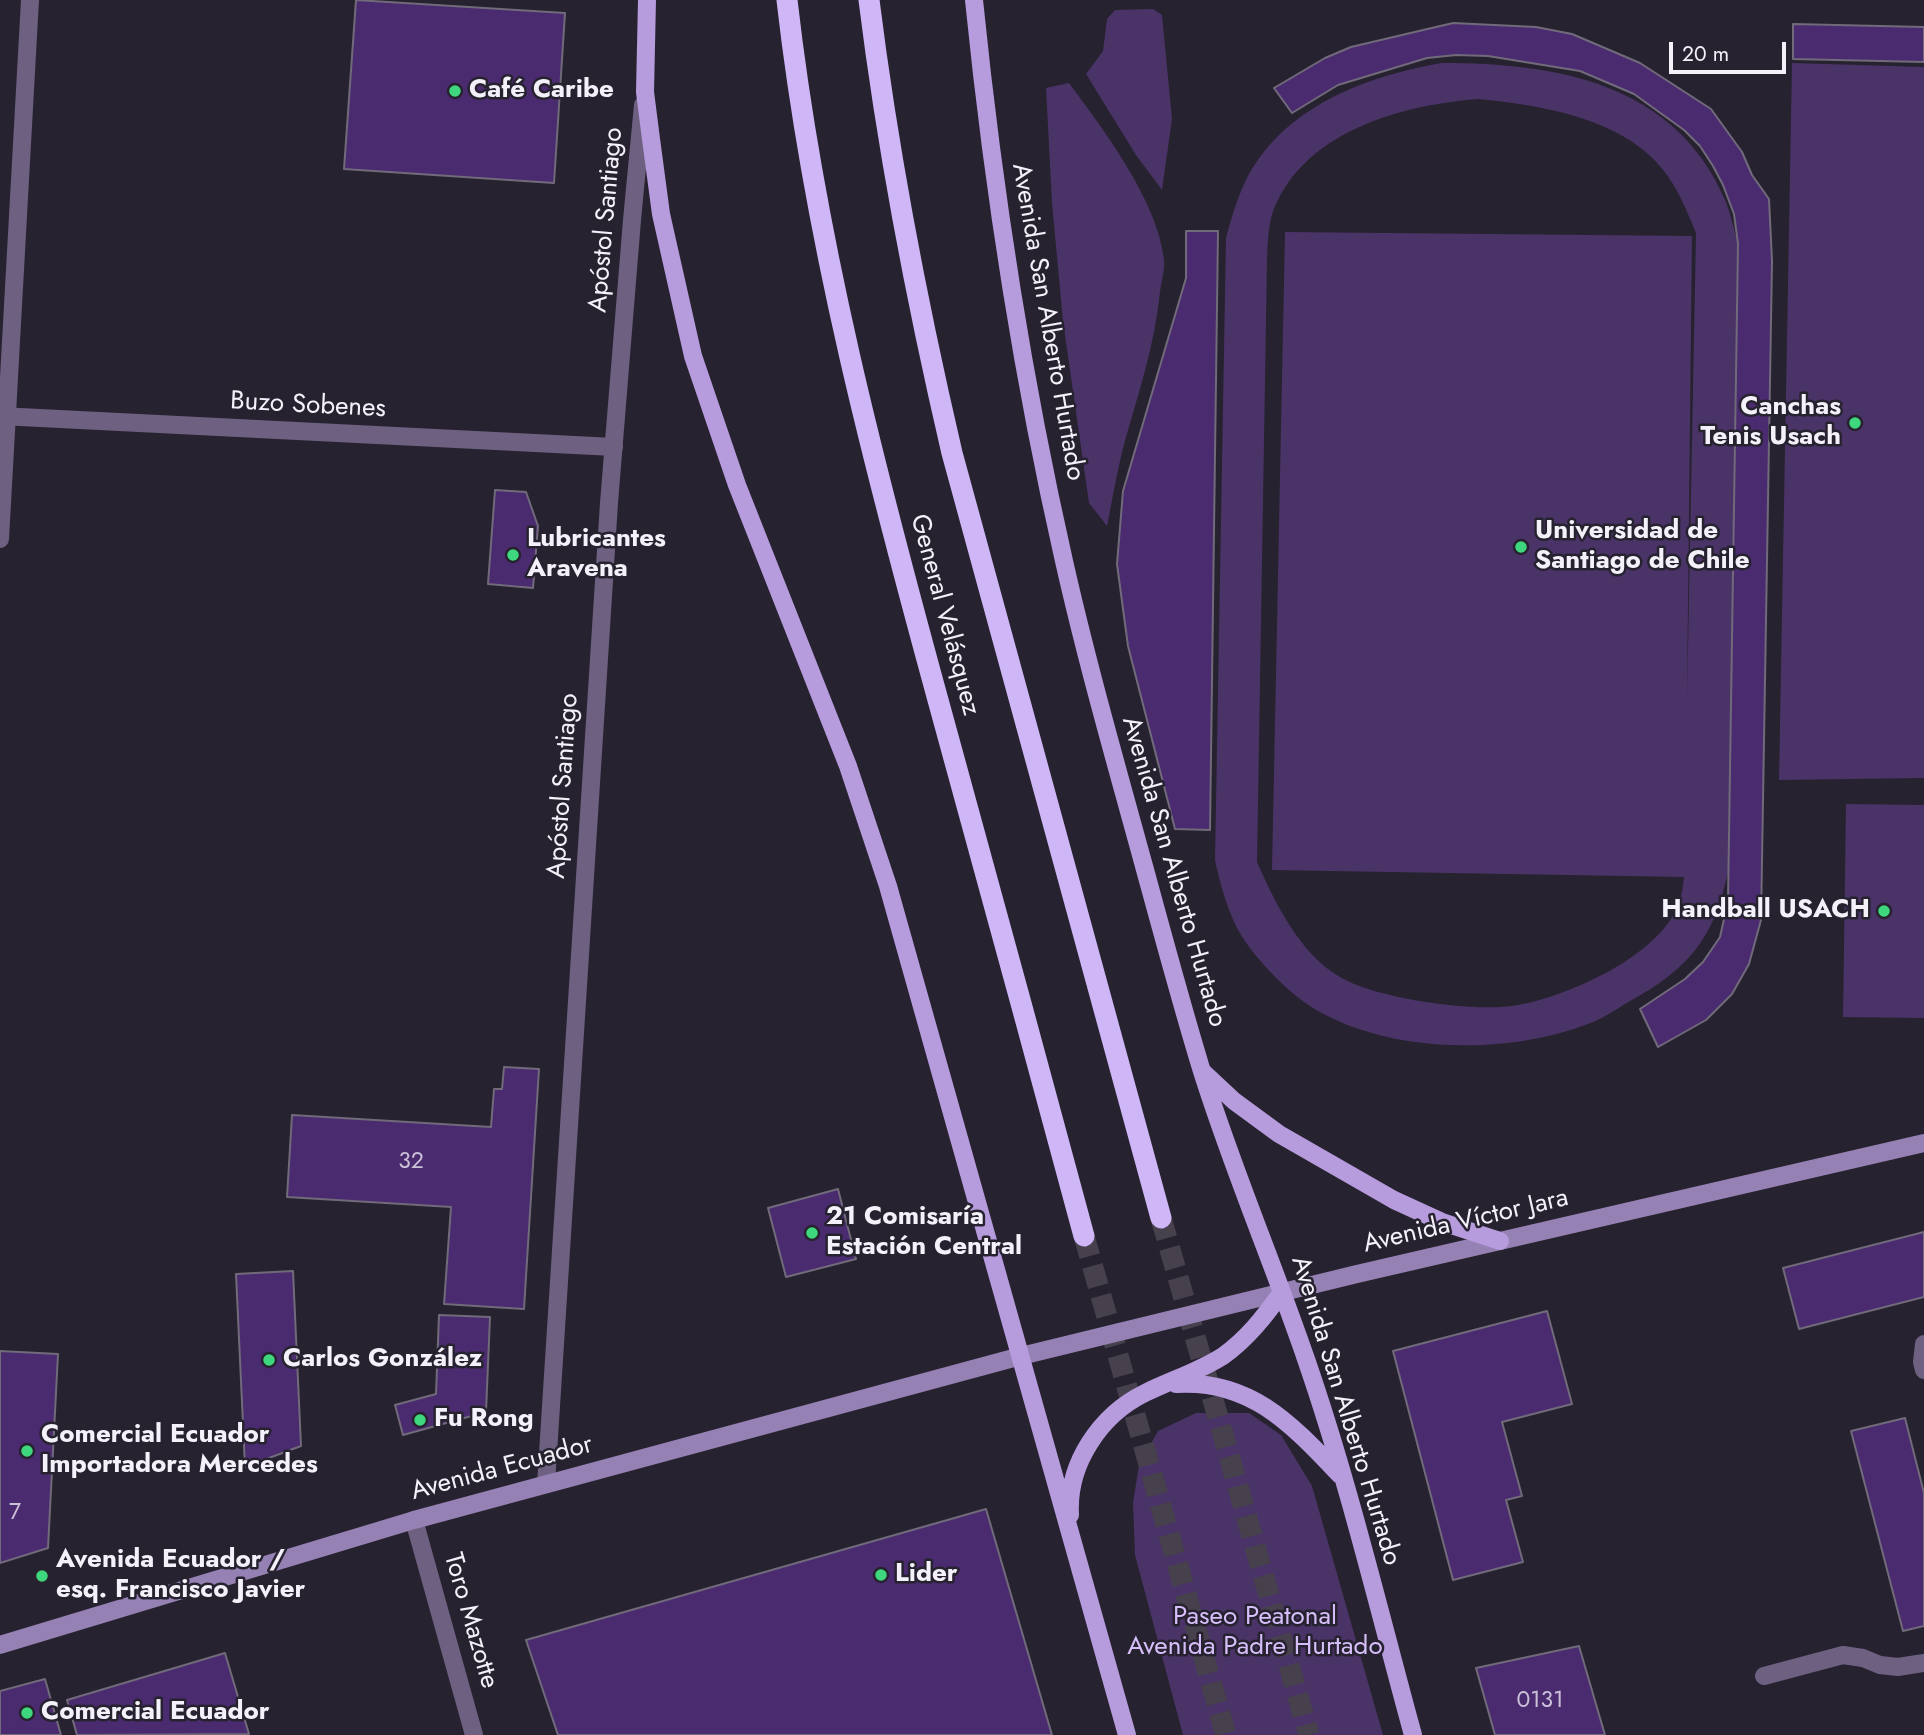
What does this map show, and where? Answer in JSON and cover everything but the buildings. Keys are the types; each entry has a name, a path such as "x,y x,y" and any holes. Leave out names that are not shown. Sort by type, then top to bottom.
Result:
{"highway":[{"name":"General Velásquez","path":"787,0 814,178 859,400 891,529 1084,1236"},
{"name":"General Velásquez","path":"869,0 898,199 951,453 1161,1218"}],"main road":[{"path":"647,0 645,92 661,214 693,356 737,485 848,766 888,886 1127,1735"},
{"name":"Avenida San Alberto Hurtado","path":"974,0 994,175 1011,292 1064,560 1101,710 1202,1071 1241,1189 1310,1372 1413,1735"},
{"path":"1202,1071 1234,1101 1279,1134 1394,1200 1442,1222 1500,1241"},
{"name":"Avenida Víctor Jara","path":"1021,1356 1924,1143"},
{"path":"1070,1533 1069,1507 1073,1481 1095,1434 1112,1415 1129,1402 1197,1371 1225,1354 1266,1315 1282,1293"},
{"name":"Avenida Ecuador","path":"0,1645 414,1520 1021,1356"},
{"path":"1166,1385 1192,1383 1244,1394 1268,1407 1299,1432 1342,1478"}],"street":[{"path":"0,539 3,416 30,0"},
{"name":"Apóstol Santiago","path":"546,1484 614,447 645,92"},
{"name":"Buzo Sobenes","path":"3,416 614,447"},
{"path":"1924,1344 1924,1370"},
{"name":"Toro Mazotte","path":"414,1520 474,1735"},
{"path":"1764,1676 1843,1655 1898,1667 1924,1663"}],"green space":[{"path":"1153,9 1162,15 1172,119 1162,190 1136,155 1086,74 1103,51 1107,19 1115,10"},
{"path":"1442,63 1528,68 1569,76 1608,88 1644,106 1677,130 1704,162 1726,202 1738,244 1728,872 1720,901 1714,919 1692,954 1677,970 1649,990 1593,1022 1524,1041 1486,1045 1409,1041 1372,1033 1338,1021 1307,1004 1267,969 1249,947 1226,902 1215,860 1226,238 1245,182 1261,156 1281,134 1329,99 1384,77","holes":["1478,99 1529,106 1582,118 1630,140 1650,156 1667,175 1680,196 1696,233 1687,699 1692,236 1285,232 1272,870 1684,877 1680,900 1669,922 1634,956 1562,993 1500,1007 1453,1005 1402,998 1357,985 1340,977 1313,955 1290,926 1257,862 1267,260 1274,209 1293,177 1313,156 1336,139 1391,115 1420,107"]},
{"name":"Canchas Tenis Usach","path":"1792,63 1924,67 1924,778 1779,780"},
{"path":"1069,83 1112,144 1140,190 1160,237 1164,260 1151,347 1123,448 1107,526 1089,503 1063,321 1052,203 1046,88"},
{"name":"Handball USACH","path":"1846,804 1924,805 1924,1018 1843,1017"},
{"name":"Paseo Peatonal Avenida Padre Hurtado","path":"1196,1413 1249,1413 1281,1435 1312,1486 1383,1735 1183,1735 1135,1555 1133,1503 1139,1465 1158,1431"}],"tunnel":[{"path":"1161,1218 1309,1735"},
{"path":"1084,1236 1226,1735"}],"place":[{"name":"Café Caribe","path":"455,91"},
{"name":"Canchas Tenis Usach","path":"1855,423"},
{"name":"Universidad de Santiago de Chile","path":"1521,547"},
{"name":"Lubricantes Aravena","path":"513,555"},
{"name":"Handball USACH","path":"1884,911"},
{"name":"21 Comisaría Estación Central","path":"812,1233"},
{"name":"Carlos González","path":"269,1360"},
{"name":"Fu Rong","path":"420,1420"},
{"name":"Comercial Ecuador Importadora Mercedes","path":"27,1451"},
{"name":"Lider","path":"881,1575"},
{"name":"Avenida Ecuador / esq. Francisco Javier","path":"42,1576"},
{"name":"Comercial Ecuador","path":"27,1713"}]}
